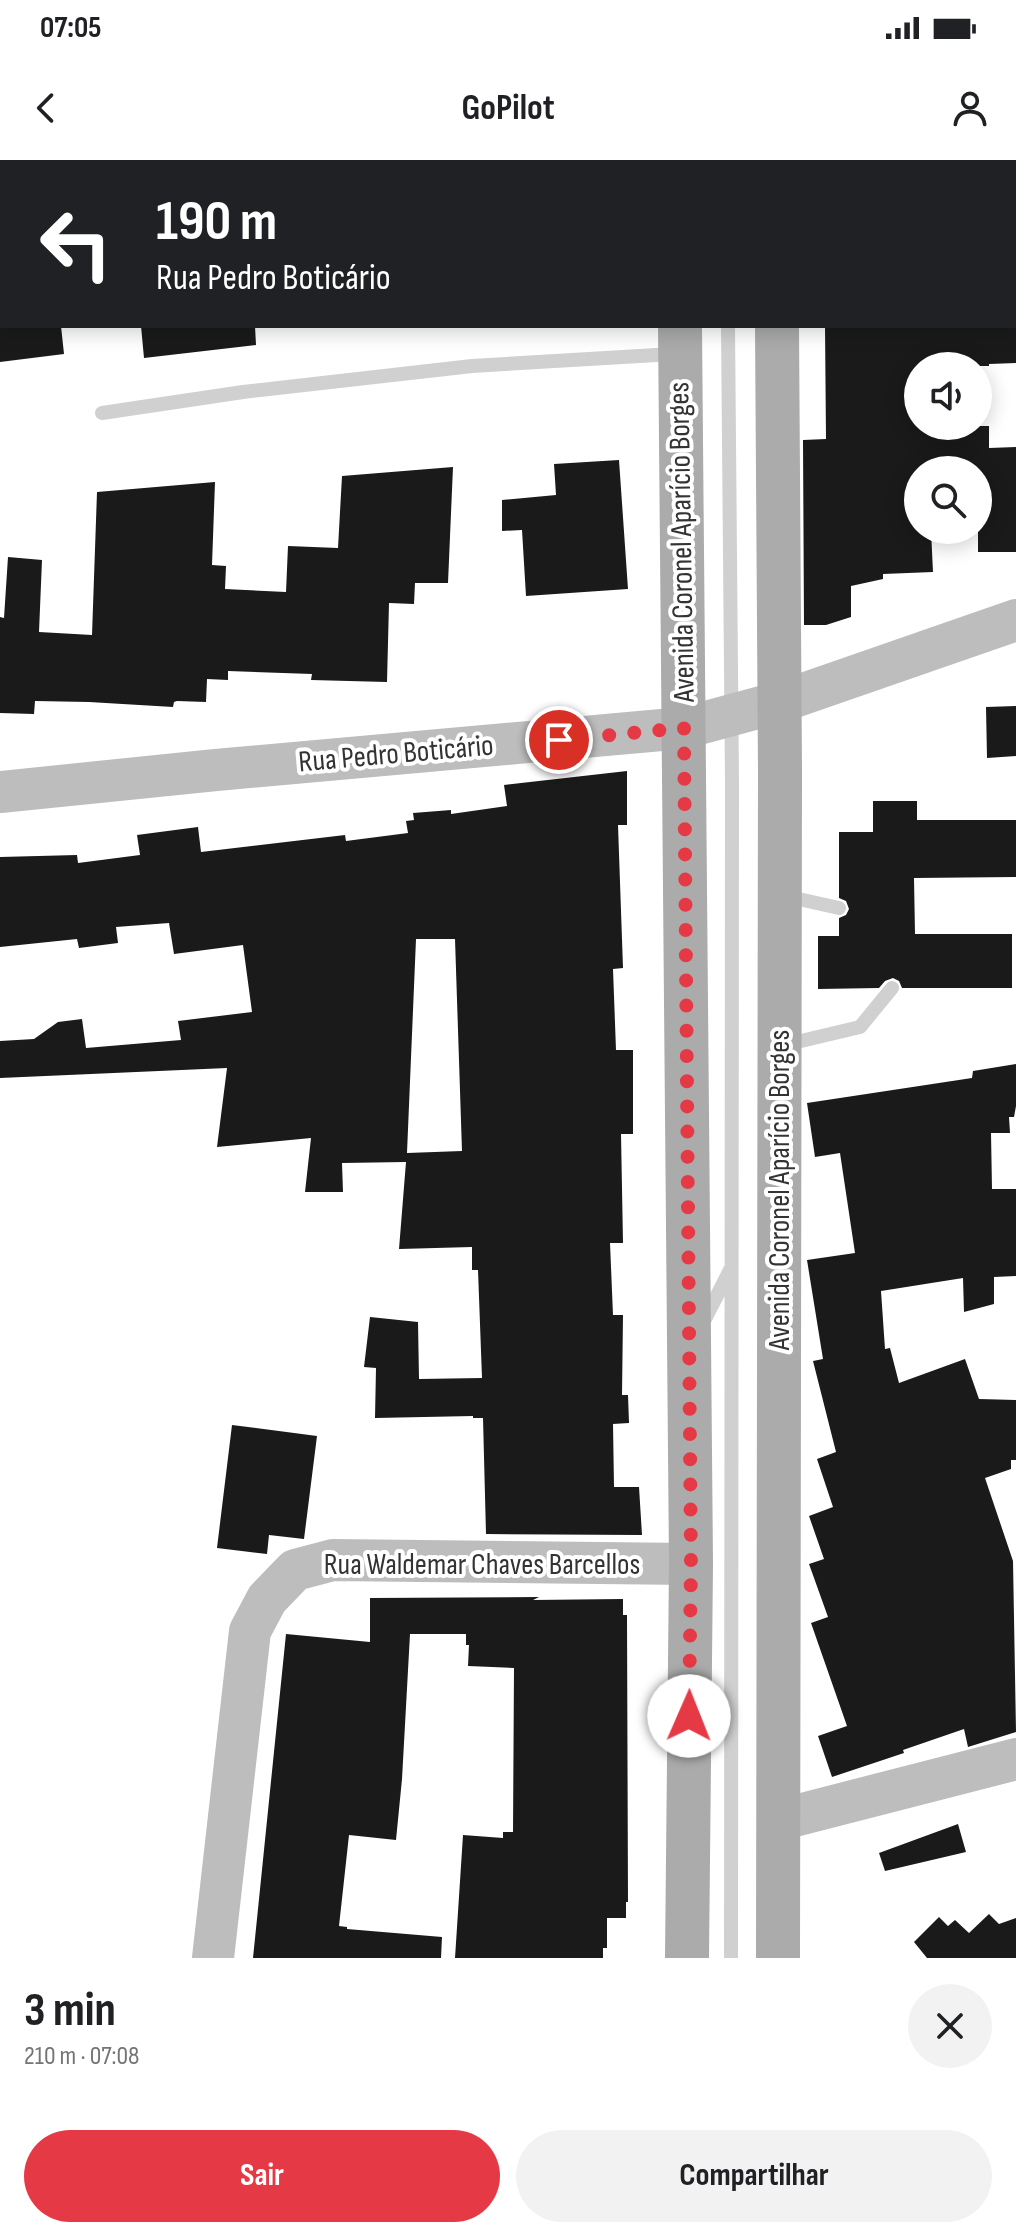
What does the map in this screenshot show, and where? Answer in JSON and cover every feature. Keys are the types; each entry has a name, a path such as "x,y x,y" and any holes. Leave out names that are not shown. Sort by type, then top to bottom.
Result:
{"main road":[{"name":"Avenida Coronel Aparício Borges","path":"777,328 780,702 778,1958"},
{"name":"Avenida Coronel Aparício Borges","path":"680,340 691,1564 687,1958"}],"street":[{"name":"Rua Pedro Boticário","path":"0,792 684,728 780,702 1016,620"},
{"name":"Rua Waldemar Chaves Barcellos","path":"213,1958 250,1631 267,1599 295,1570 333,1560 691,1564"},
{"path":"779,1820 1016,1759"}],"lane":[{"path":"728,328 732,715 731,1958"},
{"path":"102,413 243,392 680,340"},
{"path":"780,894 839,908"},
{"path":"779,1046 860,1027 892,988"},
{"path":"689,1350 732,1266"}],"building":[{"path":"0,328 61,328 64,354 0,362"},
{"path":"141,328 255,328 256,345 144,358"},
{"path":"825,328 1016,328 1016,363 992,364 992,352 904,352 904,440 989,440 989,448 1016,447 1016,552 978,552 978,544 992,544 992,456 904,456 904,544 932,544 933,572 883,574 883,579 851,586 851,617 826,625 804,625 803,440 826,439"},
{"path":"619,460 628,589 526,596 522,530 502,531 502,500 556,495 554,464"},
{"path":"453,467 448,583 415,583 414,604 389,603 387,682 311,680 312,674 228,671 228,680 207,679 206,702 177,701 173,707 35,701 34,714 0,713 0,617 4,618 8,557 42,560 39,632 92,635 97,492 215,482 212,565 226,566 225,589 286,592 288,546 338,548 342,476"},
{"path":"1016,706 1016,756 987,758 986,707"},
{"path":"627,771 627,825 618,825 623,968 613,969 616,1050 633,1050 633,1134 621,1134 623,1243 610,1243 613,1315 623,1315 622,1395 628,1395 629,1423 613,1424 614,1487 639,1487 642,1535 486,1534 483,1418 375,1418 376,1368 364,1367 370,1317 418,1322 419,1379 482,1378 478,1270 472,1270 472,1247 399,1249 406,1162 342,1163 343,1192 305,1192 311,1138 217,1147 227,1068 0,1078 0,1041 34,1039 58,1022 82,1019 86,1048 181,1040 178,1021 252,1012 243,945 174,954 169,923 116,927 118,943 79,948 77,939 0,947 0,857 77,855 78,863 140,855 137,835 198,827 201,852 345,835 346,841 408,833 406,821 414,820 413,813 451,810 451,814 507,806 504,785","holes":["416,939 455,939 462,1151 407,1153"]},
{"path":"873,801 917,801 917,820 1016,820 1016,877 914,878 915,934 1012,934 1012,988 902,988 899,981 893,978 879,988 818,989 818,936 839,936 839,918 846,915 849,909 846,901 839,898 839,832 873,832"},
{"path":"1016,1064 1016,1106 1014,1117 1009,1117 1010,1133 991,1133 992,1189 1016,1189 1016,1276 994,1277 994,1304 964,1312 963,1278 881,1291 885,1349 890,1348 899,1383 965,1359 979,1399 1016,1400 1016,1460 1011,1460 1011,1469 985,1478 1013,1561 1016,1732 968,1747 964,1729 832,1777 818,1736 847,1726 811,1623 828,1617 809,1564 824,1559 809,1516 833,1507 817,1459 836,1452 813,1361 823,1359 807,1260 855,1253 840,1153 815,1157 807,1103 972,1078 973,1071"},
{"path":"232,1425 317,1436 304,1539 269,1535 267,1554 217,1548"},
{"path":"539,1597 533,1600 623,1599 623,1615 627,1615 628,1902 626,1918 607,1918 607,1948 603,1948 603,1958 455,1958 463,1835 503,1838 503,1832 513,1832 514,1668 468,1666 466,1634 410,1634 396,1840 349,1835 339,1926 442,1937 441,1958 253,1958 286,1634 370,1642 370,1598"},
{"path":"958,1824 966,1852 885,1871 879,1853"},
{"path":"989,1914 999,1924 1016,1918 1016,1958 927,1958 914,1942 939,1917 948,1926 955,1920 969,1933"}],"route":[{"path":"559,740 684,728 691,1564 689,1716"}]}
